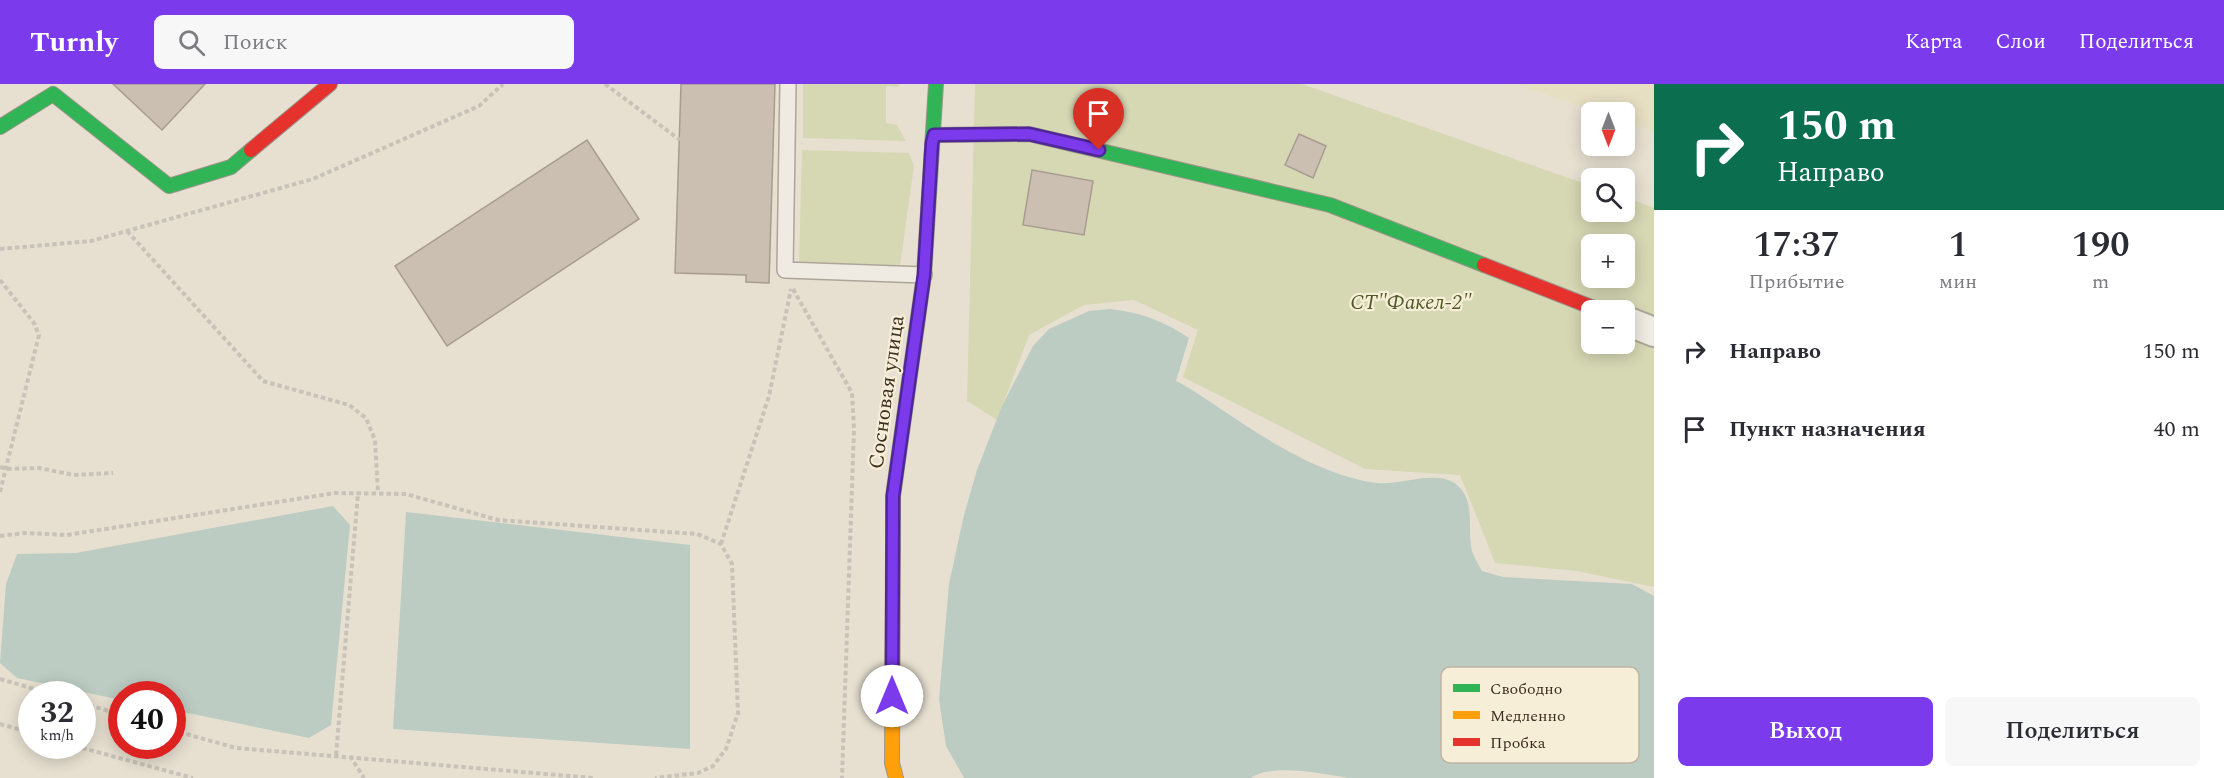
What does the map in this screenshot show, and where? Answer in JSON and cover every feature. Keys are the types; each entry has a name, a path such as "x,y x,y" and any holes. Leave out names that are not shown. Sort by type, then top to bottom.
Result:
{"street":[{"path":"0,127 58,89 169,186 231,167 311,90 330,84"},
{"name":"Сосновая улица","path":"896,778 892,762 893,496 924,275 936,84"},
{"path":"934,135 1029,134 1330,204 1581,303"},
{"path":"1635,324 1654,332"}],"lane":[{"path":"788,84 785,270 924,275"}],"path":[{"path":"0,249 91,241 313,179 478,106 503,84"},
{"path":"605,84 680,140"},
{"path":"127,231 264,381 349,405 366,418 375,440 378,493"},
{"path":"0,280 34,323 39,335 0,492"},
{"path":"721,544 769,396 791,286 852,393 854,429 842,778"},
{"path":"0,466 7,469 39,468 75,475 113,473"},
{"path":"0,537 25,533 67,535 335,493 406,494 498,520 697,534 721,544 732,564 738,713 726,749 713,766 698,776 656,778"},
{"path":"336,755 358,493"},
{"path":"0,679 18,684"},
{"path":"0,724 18,729"},
{"path":"186,734 236,748 350,756 543,776 594,778"},
{"path":"96,752 193,778"},
{"path":"350,756 364,778"}],"shaded area":[{"path":"1515,84 1654,84 1654,132 1635,125 1635,102 1581,102 1581,106"},
{"path":"1110,309 1131,312 1151,318 1189,338 1176,381 1264,437 1319,466 1377,483 1421,478 1453,482 1461,489 1468,503 1472,551 1482,571 1503,577 1632,584 1654,596 1654,778 1348,778 1284,770 1271,771 1251,778 964,778 946,746 939,700 949,584 964,515 977,470 1002,406 1033,346 1049,329 1089,311"},
{"path":"333,506 350,525 331,725 309,738 186,713 186,681 108,681 108,697 96,695 96,681 31,681 17,678 0,663 6,584 17,554 76,553"},
{"path":"406,512 690,545 690,749 393,729"}],"green space":[{"path":"803,84 900,84 898,87 886,86 886,123 897,125 906,141 803,138"},
{"name":"СТ\"Факел-2\"","path":"975,84 1302,84 1581,182 1581,222 1635,222 1635,201 1654,208 1654,587 1577,571 1495,563 1460,475 1365,469 1183,377 1198,330 1134,300 1084,305 1029,335 997,420 967,401"},
{"path":"802,150 909,153 914,166 900,266 799,263"}],"building":[{"path":"113,84 205,84 162,130"},
{"path":"681,84 775,84 769,283 746,282 746,275 675,273"},
{"path":"1299,134 1326,146 1313,178 1285,165"},
{"path":"587,140 639,219 447,346 395,266"},
{"path":"1032,170 1093,181 1084,235 1023,225"}],"traffic: fast":[{"path":"893,548 893,496 924,275 936,84"},
{"path":"0,127 53,94 169,186 231,167 251,150"},
{"path":"935,135 1029,134 1330,205 1484,265"}],"traffic: slow":[{"path":"893,548 892,763 896,778"}],"traffic: jam":[{"path":"251,150 330,84"},
{"path":"1484,265 1581,303"}],"route":[{"path":"892,696 893,496 924,275 934,135 1029,134 1099,150"}]}
